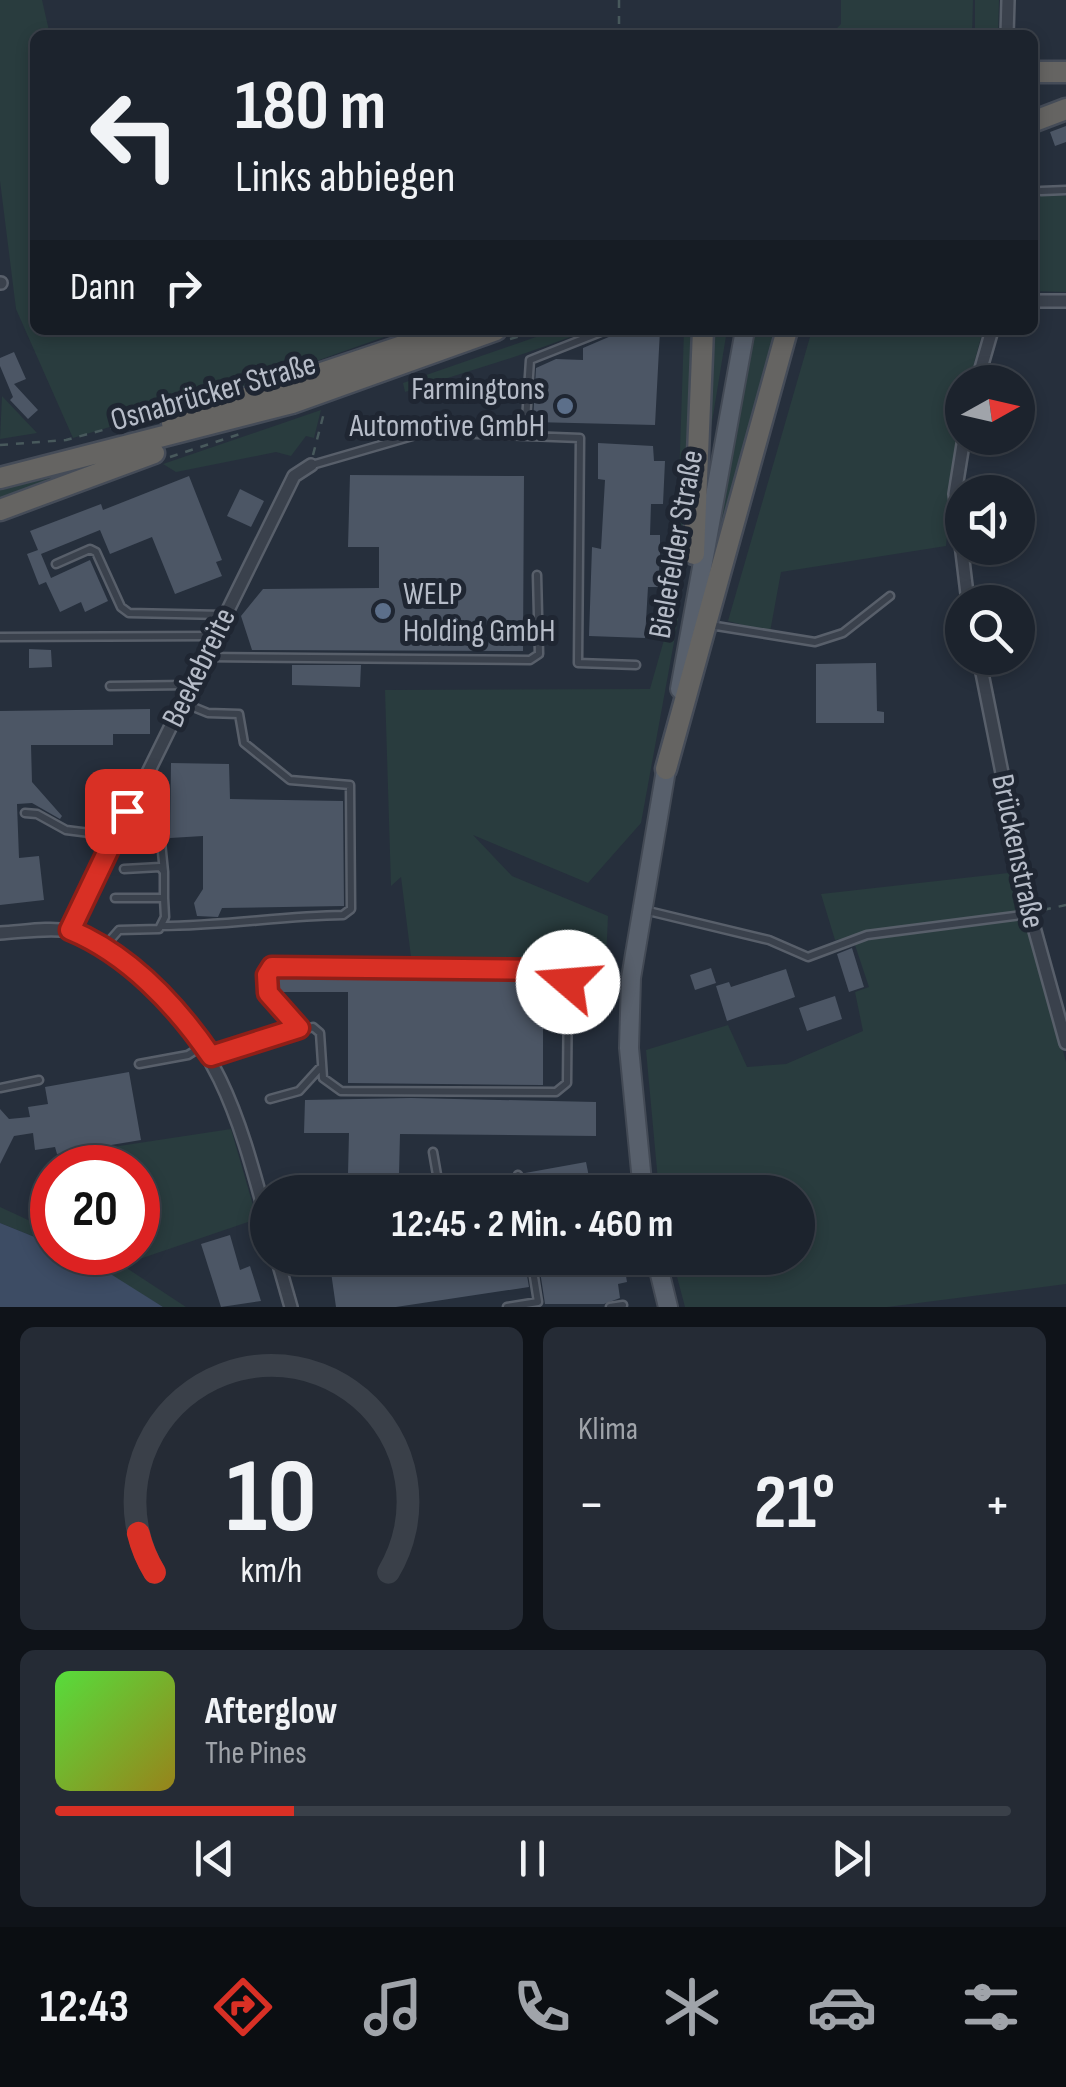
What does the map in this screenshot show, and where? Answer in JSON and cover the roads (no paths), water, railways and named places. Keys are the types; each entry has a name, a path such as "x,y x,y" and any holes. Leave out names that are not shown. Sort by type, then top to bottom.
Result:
{"highway":[{"path":"1038,72 1066,72"},
{"path":"1038,105 1066,94"},
{"path":"1038,120 1066,109"},
{"name":"Osnabrücker Straße","path":"0,465 179,421 435,335"},
{"name":"Osnabrücker Straße","path":"0,478 292,402 482,335"},
{"path":"694,554 703,335"},
{"path":"666,769 786,335"},
{"path":"0,510 292,402"}],"main road":[{"name":"Bielefelder Straße","path":"666,769 694,554 737,335"},
{"name":"Bielefelder Straße","path":"642,1175 629,1048 639,909 744,335"},
{"path":"660,1275 668,1307"}],"street":[{"path":"1007,30 1008,0"},
{"path":"1038,301 1066,300"},
{"path":"982,365 991,335"},
{"path":"961,455 955,494 966,585"},
{"name":"Beekebreite","path":"70,930 294,476 310,465"},
{"name":"Brückenstraße","path":"981,675 1030,913 1066,1043"},
{"path":"0,933 70,930 104,946 142,976 207,1050 244,1134 255,1175"},
{"path":"281,1275 290,1307"}],"lane":[{"path":"1040,191 1066,190"},
{"path":"525,436 530,360 593,335"},
{"path":"310,465 426,432 580,438 578,663 636,665"},
{"path":"56,564 90,549 96,552 121,608 129,613 223,615"},
{"path":"202,657 530,660 539,654 537,575"},
{"path":"704,624 815,642 843,633 890,596"},
{"path":"0,637 212,636"},
{"path":"110,686 188,685"},
{"path":"104,946 119,930 230,926 275,916 343,916 351,909 350,785 283,778 244,744 240,714 208,713 180,701"},
{"path":"127,811 162,813 164,898 160,926"},
{"path":"25,814 38,814 66,830 161,842"},
{"path":"124,869 160,868 164,872"},
{"path":"116,898 164,898"},
{"path":"639,909 769,940 808,956 867,935 1030,913"},
{"path":"139,1064 313,1027 320,1033 320,1068 325,1081 341,1091 561,1091 567,1084 568,977 559,970 270,968 268,993 299,1028"},
{"path":"270,1099 299,1091 320,1068"},
{"path":"0,1088 38,1080"},
{"path":"434,1152 437,1175"},
{"path":"507,1307 542,1305 535,1275"},
{"path":"610,1307 623,1305"}],"water":[{"path":"0,1223 30,1235 30,1275 112,1275 163,1307 0,1307"}],"place":[{"name":"Farmingtons Automotive GmbH","path":"565,406"},
{"name":"WELP Holding GmbH","path":"383,611"}]}
